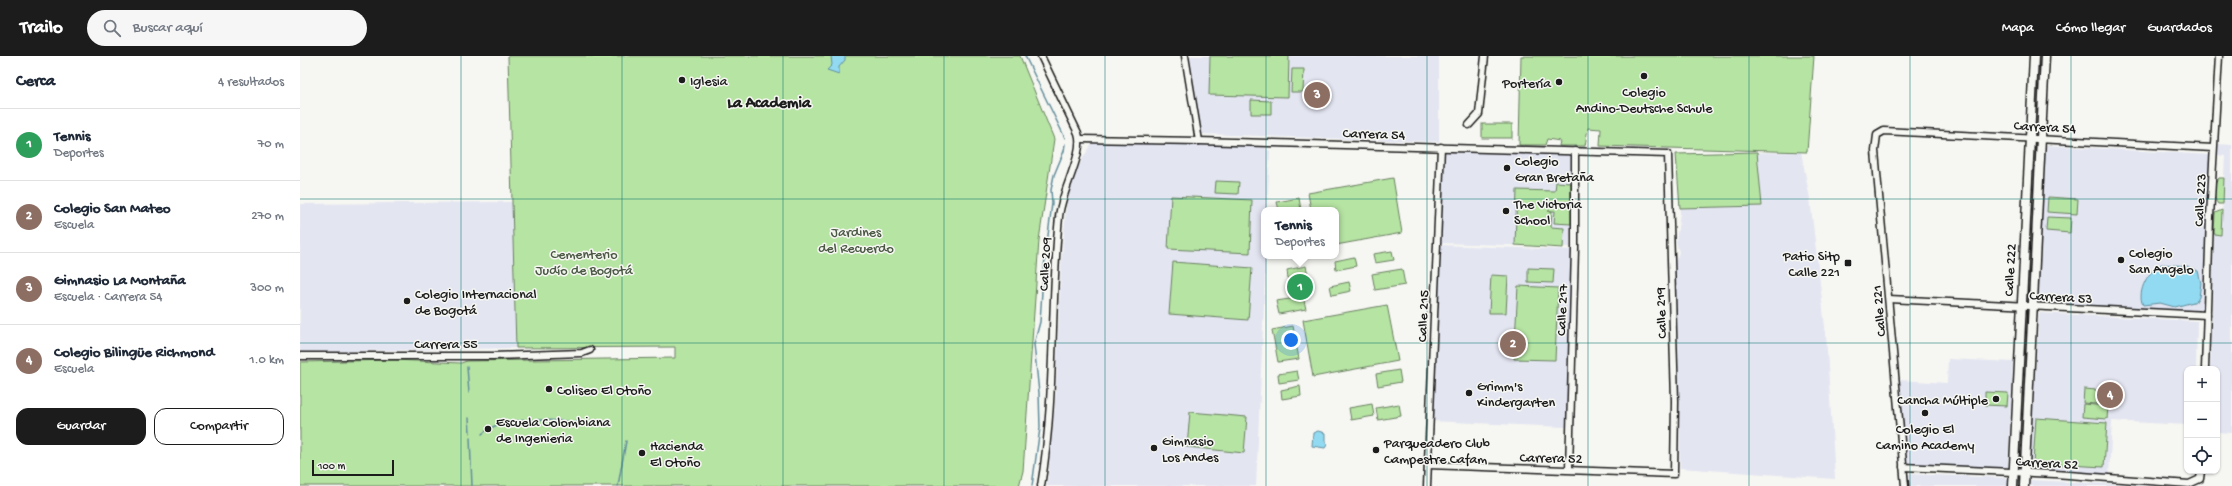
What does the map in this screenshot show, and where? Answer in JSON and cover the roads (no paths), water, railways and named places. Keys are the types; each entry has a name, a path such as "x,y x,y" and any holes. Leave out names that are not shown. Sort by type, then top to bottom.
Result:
{"street":[{"path":"1041,56 1080,139"},
{"path":"1185,56 1199,140"},
{"path":"1469,126 1479,114 1485,56"},
{"name":"Calle 222","path":"2013,486 2020,306 2034,56"},
{"name":"Calle 222","path":"2024,486 2045,56"},
{"name":"Calle 223","path":"2205,366 2213,148 2219,56"},
{"name":"Carrera 54","path":"1877,134 1884,131 2213,148"},
{"name":"Calle 221","path":"1877,134 1875,151 1905,486"},
{"name":"Carrera 54","path":"1080,139 1199,140 1667,153"},
{"name":"Calle 209","path":"1041,486 1049,423 1055,272 1060,207 1079,152 1080,139"},
{"name":"Calle 215","path":"1427,486 1441,147"},
{"name":"Calle 217","path":"1569,469 1575,255 1575,151"},
{"name":"Calle 219","path":"1667,153 1669,156 1674,380 1674,474"},
{"name":"Carrera 53","path":"1889,299 2207,316"},
{"name":"Carrera 55","path":"300,356 493,356 582,353 590,350"},
{"name":"Carrera 52","path":"1428,465 1674,474"},
{"name":"Carrera 52","path":"1903,467 2014,472 2189,484 2200,479 2201,474"}],"water":[{"path":"831,56 845,56 845,60 839,67 839,74 827,70 832,65"},
{"path":"2162,264 2187,266 2198,271 2201,283 2197,301 2175,307 2160,303 2143,305 2141,294 2145,282 2148,276"},
{"path":"1318,431 1325,433 1325,441 1327,445 1325,448 1312,446 1313,433"}],"waterway":[{"path":"1025,56 1065,138"},
{"path":"1032,486 1040,428 1039,393 1034,344 1040,322 1043,276 1052,203 1051,190 1054,175 1064,151 1065,144"},
{"path":"467,367 469,393"},
{"path":"469,418 470,433"},
{"path":"482,434 491,428 515,421 542,420 579,422"},
{"path":"470,438 472,486"},
{"path":"618,486 626,441"}],"place":[{"name":"Colegio Andino-Deutsche Schule","path":"1644,76"},
{"name":"Iglesia","path":"682,80"},
{"name":"Portería","path":"1559,82"},
{"name":"Gimnasio La Montaña","path":"1317,95"},
{"name":"Colegio Gran Bretaña","path":"1507,168"},
{"name":"The Victoria School","path":"1506,211"},
{"name":"Colegio San Angelo","path":"2121,260"},
{"name":"Patio Sitp Calle 221","path":"1848,263"},
{"name":"Tennis","path":"1300,287"},
{"name":"Colegio Internacional de Bogotá","path":"407,301"},
{"name":"Colegio San Mateo","path":"1513,344"},
{"name":"Coliseo El Otoño","path":"549,389"},
{"name":"Grimm's Kindergarten","path":"1469,393"},
{"name":"Colegio Bilingüe Richmond","path":"2110,395"},
{"name":"Cancha Múltiple","path":"1996,399"},
{"name":"Colegio El Camino Academy","path":"1925,413"},
{"name":"Escuela Colombiana de Ingenieria","path":"488,429"},
{"name":"Gimnasio Los Andes","path":"1154,448"},
{"name":"Parqueadero Club Campestre Cafam","path":"1376,450"},
{"name":"Hacienda El Otoño","path":"642,453"}],"district":[{"name":"La Academia","path":"769,101"}],"park label":[{"name":"Jardines del Recuerdo","path":"856,240"},
{"name":"Cementerio Judío de Bogotá","path":"584,262"}]}
